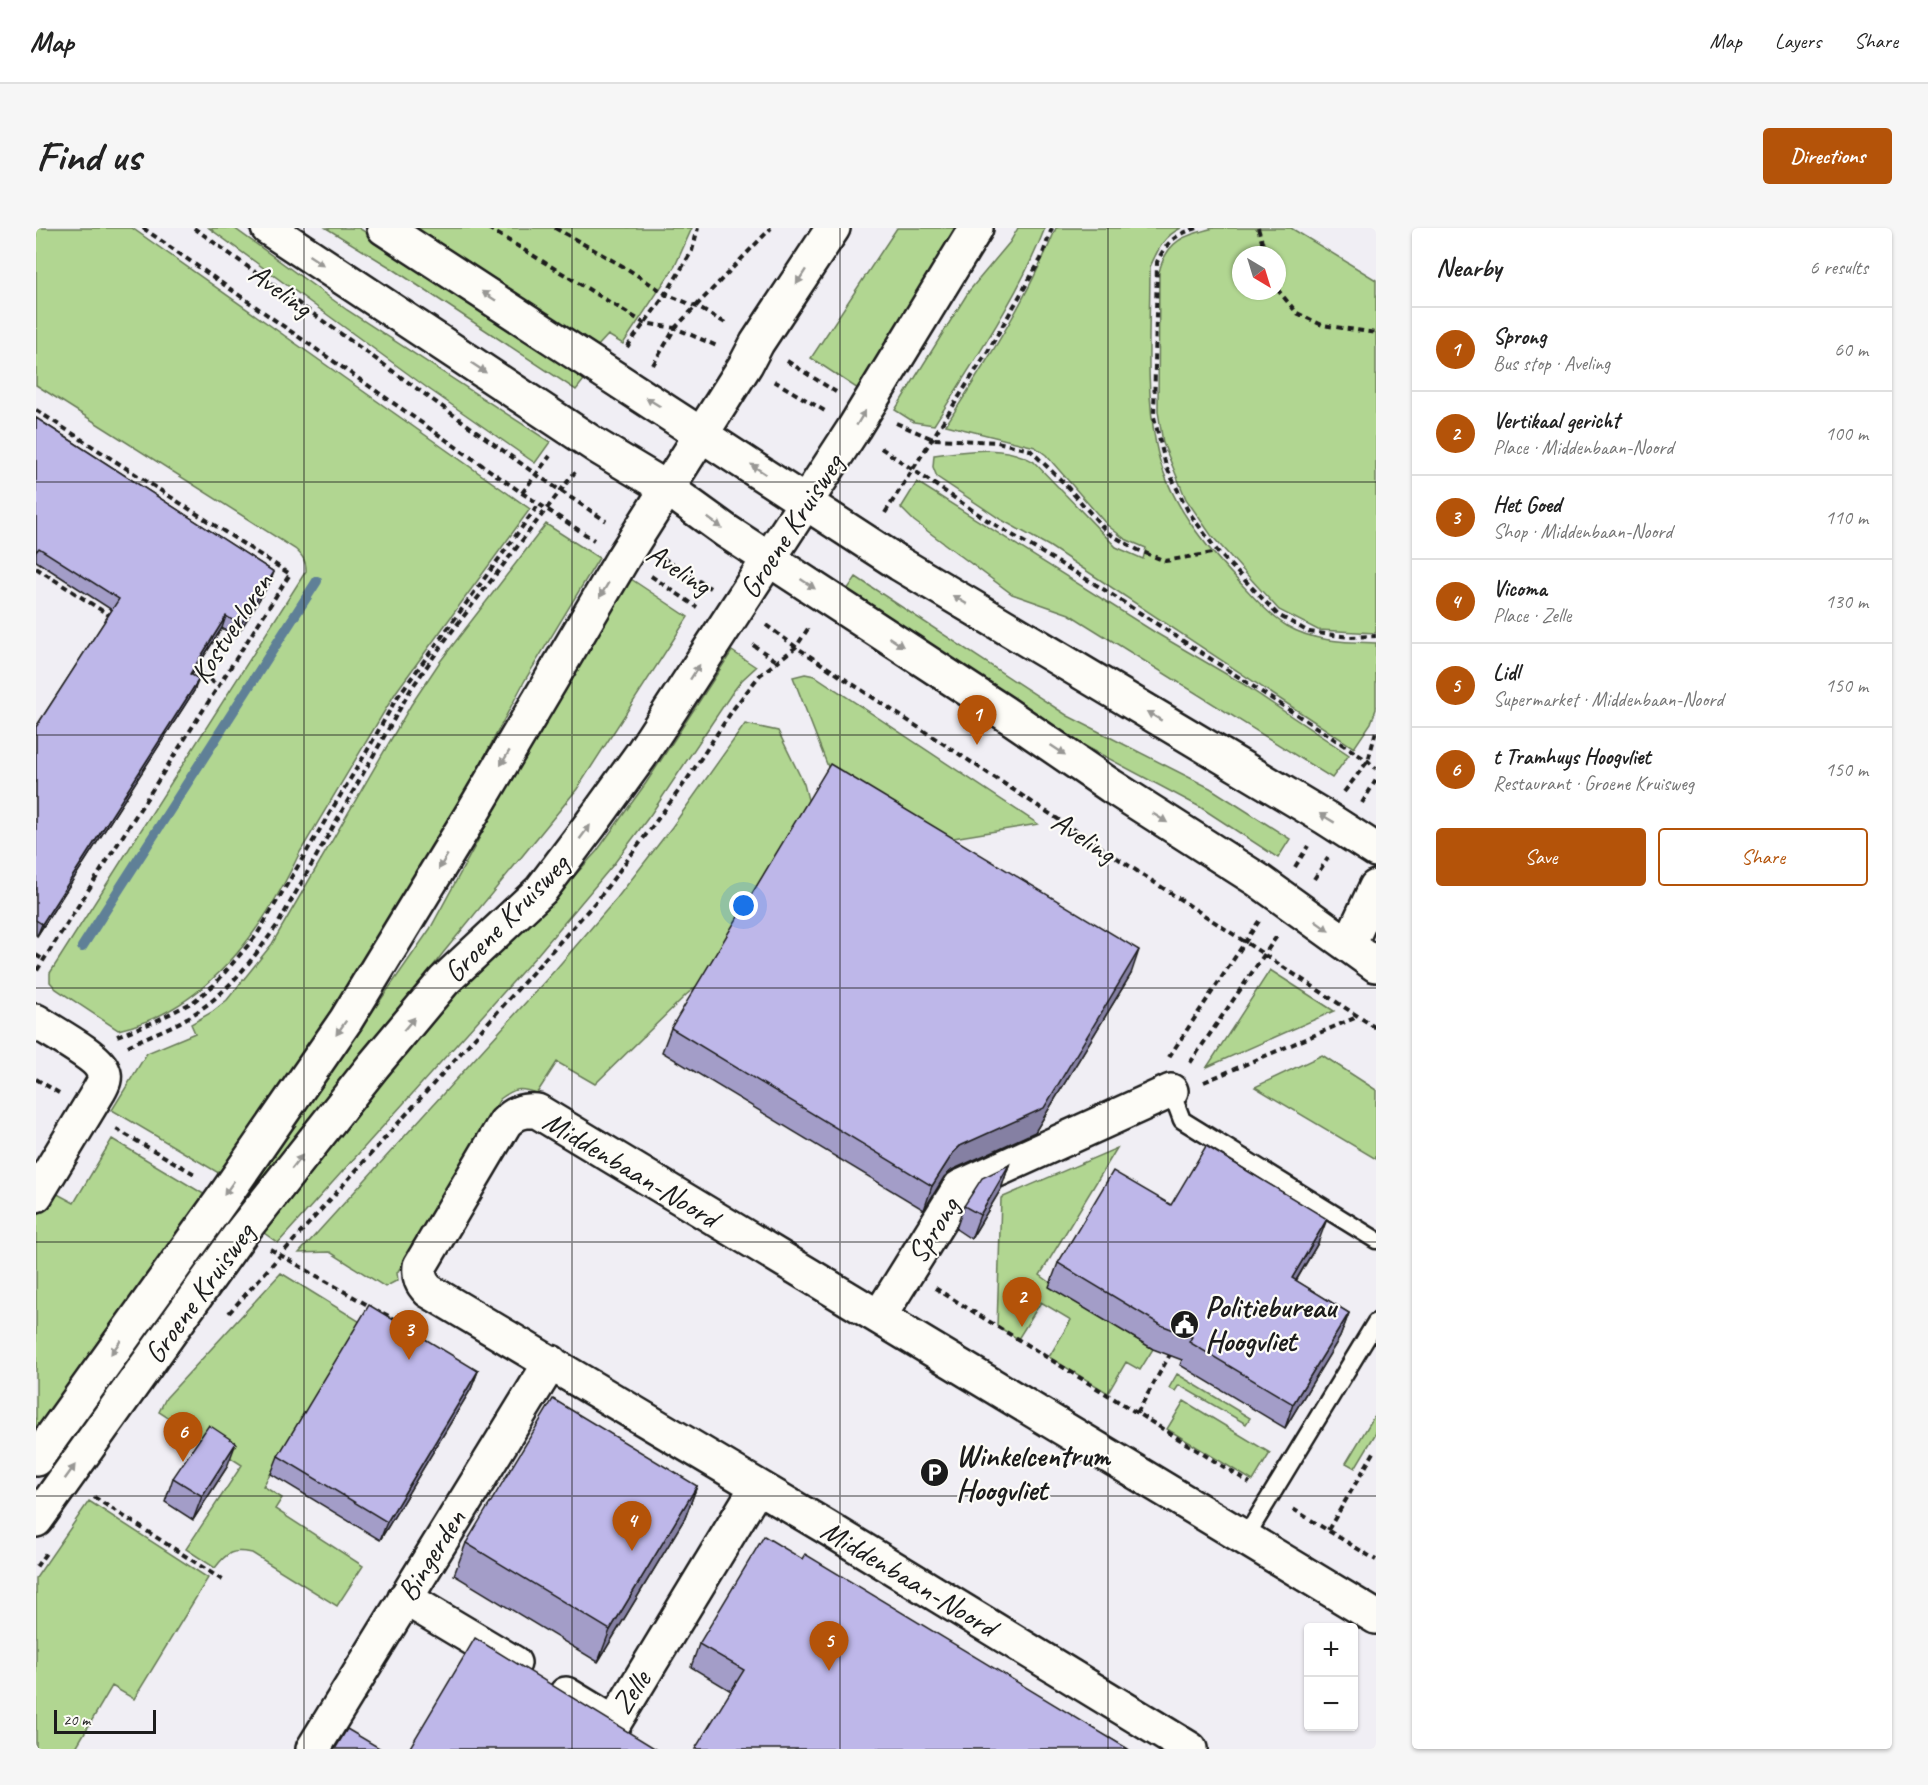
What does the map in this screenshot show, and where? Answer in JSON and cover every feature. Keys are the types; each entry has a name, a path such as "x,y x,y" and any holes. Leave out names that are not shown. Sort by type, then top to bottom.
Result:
{"main road":[{"name":"Aveling","path":"268,228 598,447 668,489 726,531 1287,900 1376,965"},
{"path":"384,228 900,564 1376,850"},
{"name":"Groene Kruisweg","path":"36,1459 226,1194 346,1020 629,549 757,343 833,228"},
{"name":"Groene Kruisweg","path":"42,1534 241,1233 373,1066 444,981 541,890 640,755 854,428 976,228"},
{"path":"1349,945 1376,887"},
{"path":"1349,945 1376,912"},
{"path":"36,1021 107,1050 104,1083 36,1195"},
{"name":"Sprong","path":"879,1317 960,1187 1169,1076"},
{"name":"Middenbaan-Noord","path":"1190,1749 1145,1737 758,1487 422,1285 419,1277 420,1266 505,1123 514,1114 525,1110 537,1112 555,1122 1376,1617"},
{"name":"Bingerden","path":"313,1749 550,1362"},
{"name":"Zelle","path":"405,1598 614,1723 758,1487"}],"lane":[{"path":"1169,1076 1182,1120 1376,1240"},
{"path":"1245,1538 1376,1322"}],"path":[{"path":"143,228 547,510 629,549 731,617 778,662"},
{"name":"Aveling","path":"194,228 561,491 629,549 731,617 766,625 796,647 1376,1028"},
{"path":"488,228 644,323 675,328 715,344 854,428 987,520 1103,589 1368,761 1376,769"},
{"path":"666,294 692,251 698,228"},
{"path":"675,328 771,228"},
{"path":"913,470 988,351 1041,259 1052,228"},
{"path":"1197,228 1167,243 1157,262 1154,417 1166,466 1188,511 1218,552 1278,615 1309,632 1350,637 1376,636"},
{"path":"1258,228 1263,246"},
{"path":"1286,300 1297,312 1322,325 1376,333"},
{"name":"Kostverloren","path":"36,410 290,574 36,972"},
{"path":"107,1050 131,1044 185,1020 204,1008 236,978 278,924 411,689 446,639 561,491"},
{"path":"107,1050 193,1002 214,985 256,936 396,699 539,504"},
{"path":"36,568 120,622"},
{"name":"Groene Kruisweg","path":"228,1314 599,898 686,781 734,708 760,675 796,647"},
{"path":"189,667 219,686"},
{"path":"1169,1076 1245,943 1287,900 1336,824 1348,786 1368,761 1376,731"},
{"path":"1169,1076 1264,955 1287,900 1336,824 1376,780"},
{"path":"36,954 44,960"},
{"path":"1169,1076 1214,1079 1358,1016"},
{"path":"36,1079 57,1093"},
{"path":"118,1130 160,1155"},
{"path":"908,1271 1376,1560"},
{"path":"327,1281 372,1308"},
{"path":"382,1313 414,1329"},
{"path":"1137,1413 1178,1342"},
{"path":"1328,1530 1376,1449"},
{"path":"87,1494 224,1581"},
{"path":"36,1567 42,1534"}],"green space":[{"path":"36,228 132,228 530,509 396,692 250,938 205,986 179,1005 150,1020 118,1030 56,989 50,982 50,973 306,571 306,567 304,559 295,549 36,385"},
{"path":"209,228 234,228 347,310 550,442 535,463 426,387"},
{"path":"326,228 359,228 587,376 576,390 393,269"},
{"path":"404,228 692,228 675,266 623,344 608,335 595,349"},
{"path":"897,228 956,228 858,389 811,358"},
{"path":"1018,228 1045,228 1022,279 994,329 934,425 914,422 895,410 969,291 1010,242"},
{"path":"1056,228 1181,228 1162,244 1150,267 1150,401 1161,466 1179,505 1204,541 1217,558 1276,618 1297,631 1319,638 1376,643 1376,709 1371,723 1354,748 1049,546 1000,519 937,477 933,467 934,455 985,450 1022,456 1034,462 1116,547 1143,559 1146,548 1125,539 1107,525 1046,455 1035,447 946,425 1020,304"},
{"path":"1214,228 1291,228 1376,280 1376,633 1318,630 1279,610 1211,535 1186,499 1163,443 1158,411 1159,272 1162,261 1172,246 1186,237"},
{"path":"917,482 1156,633 1243,684 1349,755 1332,778 1069,614 1012,594 914,521 901,508"},
{"path":"546,524 599,558 525,680 429,861 227,1178 112,1110 147,1053 195,1033 191,1024 227,1000 272,944 411,705 439,663"},
{"path":"856,577 1068,716 1210,788 1290,839 1278,858 1200,807 1057,731 847,590"},
{"path":"631,579 688,617 577,789 443,953 257,1196 243,1187 327,1077 430,929 553,702"},
{"path":"732,651 756,667 732,693 651,814 613,865 538,954 278,1243 260,1230 380,1076 449,1001 527,928 597,851 646,783"},
{"path":"805,674 815,676 1038,824 935,841 832,777 793,677"},
{"path":"745,724 778,731 804,784 814,823 717,969 686,995 595,1084 557,1062 537,1093 517,1090 500,1099 397,1273 398,1280 385,1287 330,1252 299,1253 556,969 617,898 672,827"},
{"path":"1270,970 1334,1011 1207,1067"},
{"path":"1322,1055 1376,1090 1376,1159 1255,1087"},
{"path":"112,1139 212,1199 36,1448 36,1218 52,1191 74,1203"},
{"path":"1117,1148 1040,1275 1051,1283 1050,1287 1153,1349 1140,1370 1126,1362 1108,1393 1049,1357 1071,1320 1041,1302 1018,1339 997,1326 1001,1198"},
{"path":"281,1273 362,1323 263,1486 282,1498 275,1509 363,1566 337,1606 252,1553 239,1551 230,1553 215,1568 186,1549 242,1465 159,1412 166,1398"},
{"path":"1177,1374 1250,1418 1246,1424 1179,1385 1175,1391 1169,1388"},
{"path":"1184,1401 1270,1453 1253,1481 1167,1429"},
{"path":"1376,1413 1376,1433 1355,1468 1346,1463"},
{"path":"89,1501 208,1578 134,1699 112,1686 75,1749 36,1749 36,1578"}],"building":[{"path":"36,418 274,572 240,625 226,616 190,674 199,679 42,924 36,920 36,727 119,599 39,548 36,552"},
{"path":"830,764 1139,950 1044,1108 960,1146 932,1186 671,1028"},
{"path":"1206,1146 1327,1219 1292,1278 1349,1313 1293,1404 1189,1342 1192,1337 1161,1325 1058,1263 1113,1171 1171,1205"},
{"path":"1009,1165 980,1215 964,1206 982,1178"},
{"path":"369,1305 478,1371 387,1522 278,1456"},
{"path":"553,1399 697,1486 610,1630 466,1543"},
{"path":"209,1425 236,1443 202,1496 173,1478"},
{"path":"764,1536 802,1559 805,1554 1128,1749 695,1749 744,1670 699,1644"},
{"path":"475,1638 656,1749 409,1749"},
{"path":"347,1729 381,1749 335,1749"}],"waterway":[{"path":"82,947 317,581"}],"place":[{"name":"Sprong","path":"977,745"},
{"name":"Politiebureau Hoogvliet","path":"1184,1324"},
{"name":"Vertikaal gericht","path":"1022,1327"},
{"name":"Het Goed","path":"409,1360"},
{"name":"t Tramhuys Hoogvliet","path":"183,1462"},
{"name":"Winkelcentrum Hoogvliet","path":"935,1473"},
{"name":"Vicoma","path":"632,1551"},
{"name":"Lidl","path":"829,1671"}]}
